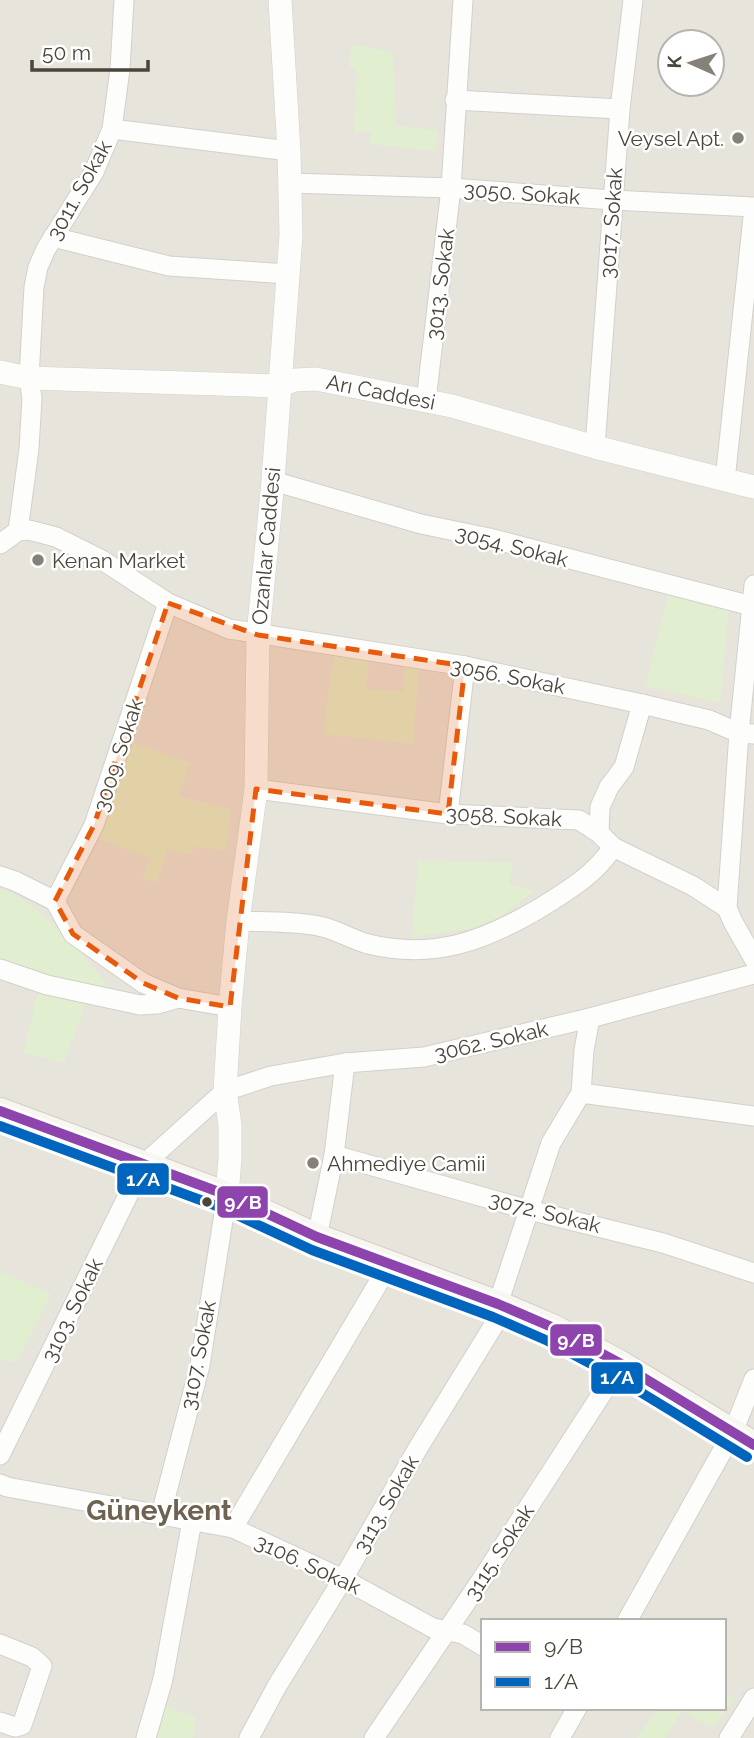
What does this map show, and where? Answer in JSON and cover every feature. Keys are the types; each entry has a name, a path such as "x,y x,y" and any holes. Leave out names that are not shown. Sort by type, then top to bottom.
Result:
{"main road":[{"path":"0,1111 227,1195 317,1237 554,1328 747,1436"}],"street":[{"name":"3011. Sokak","path":"18,531 29,449 32,398 29,377 34,287 38,267 53,237 94,172 112,129 120,69 124,0"},
{"name":"Ozanlar Caddesi","path":"227,1195 230,1125 225,1091 230,1007 238,921 256,789 258,635 273,481 291,235 280,0"},
{"name":"3013. Sokak","path":"426,401 451,188 463,0"},
{"name":"3017. Sokak","path":"596,447 612,200 633,0"},
{"path":"455,100 620,108"},
{"path":"112,129 289,151"},
{"name":"3050. Sokak","path":"289,183 451,188 754,207"},
{"path":"725,480 746,342 754,207"},
{"path":"53,237 169,266 288,274"},
{"name":"Arı Caddesi","path":"0,372 29,377 278,387 295,380 316,379 452,406 596,447 754,487"},
{"name":"3054. Sokak","path":"273,481 421,524 489,538 752,606"},
{"name":"3056. Sokak","path":"18,531 29,530 57,537 102,560 168,603 229,629 465,666 642,704 709,720 747,733"},
{"path":"0,544 18,531"},
{"path":"754,585 747,733 727,908 754,959"},
{"name":"3009. Sokak","path":"55,901 94,825 168,603"},
{"path":"448,814 465,666"},
{"path":"238,921 321,926 393,949 434,951 466,943 508,927 565,892 602,864 606,840 600,807 609,787 624,767 642,704"},
{"name":"3058. Sokak","path":"256,789 448,814 579,820 606,840 693,886 727,908"},
{"path":"0,876 55,901 73,934 143,983 178,998 230,1007"},
{"path":"0,969 47,985 139,1005 157,1004 178,998"},
{"name":"3062. Sokak","path":"225,1091 271,1076 345,1063 424,1057 754,974"},
{"path":"590,1017 581,1093 754,1116"},
{"path":"317,1237 334,1155 345,1063"},
{"path":"143,1165 225,1091"},
{"name":"3113. Sokak","path":"249,1738 501,1306 551,1143 581,1093"},
{"name":"3072. Sokak","path":"334,1155 529,1210 663,1243 754,1273"},
{"name":"3103. Sokak","path":"0,1455 143,1165"},
{"name":"3107. Sokak","path":"161,1514 200,1365 227,1195"},
{"path":"233,1528 389,1265"},
{"name":"3115. Sokak","path":"374,1738 621,1364"},
{"path":"628,1619 747,1436 754,1379"},
{"name":"3106. Sokak","path":"0,1484 7,1488 233,1528 343,1578 433,1628 463,1634 481,1645"},
{"path":"146,1738 163,1679 192,1521"},
{"path":"0,1644 32,1657 42,1666 22,1725 15,1727 0,1722"},
{"path":"729,1738 754,1698"},
{"path":"560,1738 576,1710"}],"highlighted area":[{"path":"168,603 258,635 465,666 448,814 256,789 230,1007 178,998 143,983 73,934 55,901 94,825"}],"shaded area":[{"path":"0,0 754,0 754,1738 0,1738"}],"green space":[{"path":"352,44 393,53 396,126 438,130 436,151 370,144 371,133 354,132 357,68 349,67"},
{"path":"668,592 729,608 720,703 646,686"},
{"path":"334,654 370,658 365,689 403,691 405,667 419,667 413,744 323,734"},
{"path":"131,742 190,763 178,796 231,810 226,851 196,846 191,854 167,850 157,883 142,878 150,858 99,839"},
{"path":"418,860 513,863 509,884 534,891 500,917 470,929 412,937"},
{"path":"0,889 15,895 47,918 93,966 117,995 118,1000 0,962"},
{"path":"39,989 85,1004 64,1063 23,1052"},
{"path":"0,1271 51,1294 17,1362 0,1359"},
{"path":"726,1693 734,1698 726,1709"},
{"path":"164,1705 196,1718 193,1738 156,1738"},
{"path":"657,1710 726,1710 713,1728 682,1711 665,1738 637,1738"}],"transit line":[{"name":"9/B","path":"0,1111 227,1195 317,1237 498,1304 554,1328 621,1364 754,1445"},
{"name":"1/A","path":"0,1126 222,1208 312,1250 493,1317 548,1341 614,1376 747,1457"}],"place":[{"name":"Veysel Apt.","path":"738,138"},
{"name":"Kenan Market","path":"38,560"},
{"name":"Ahmediye Camii","path":"313,1163"}],"district":[{"name":"Güneykent","path":"159,1510"}]}
